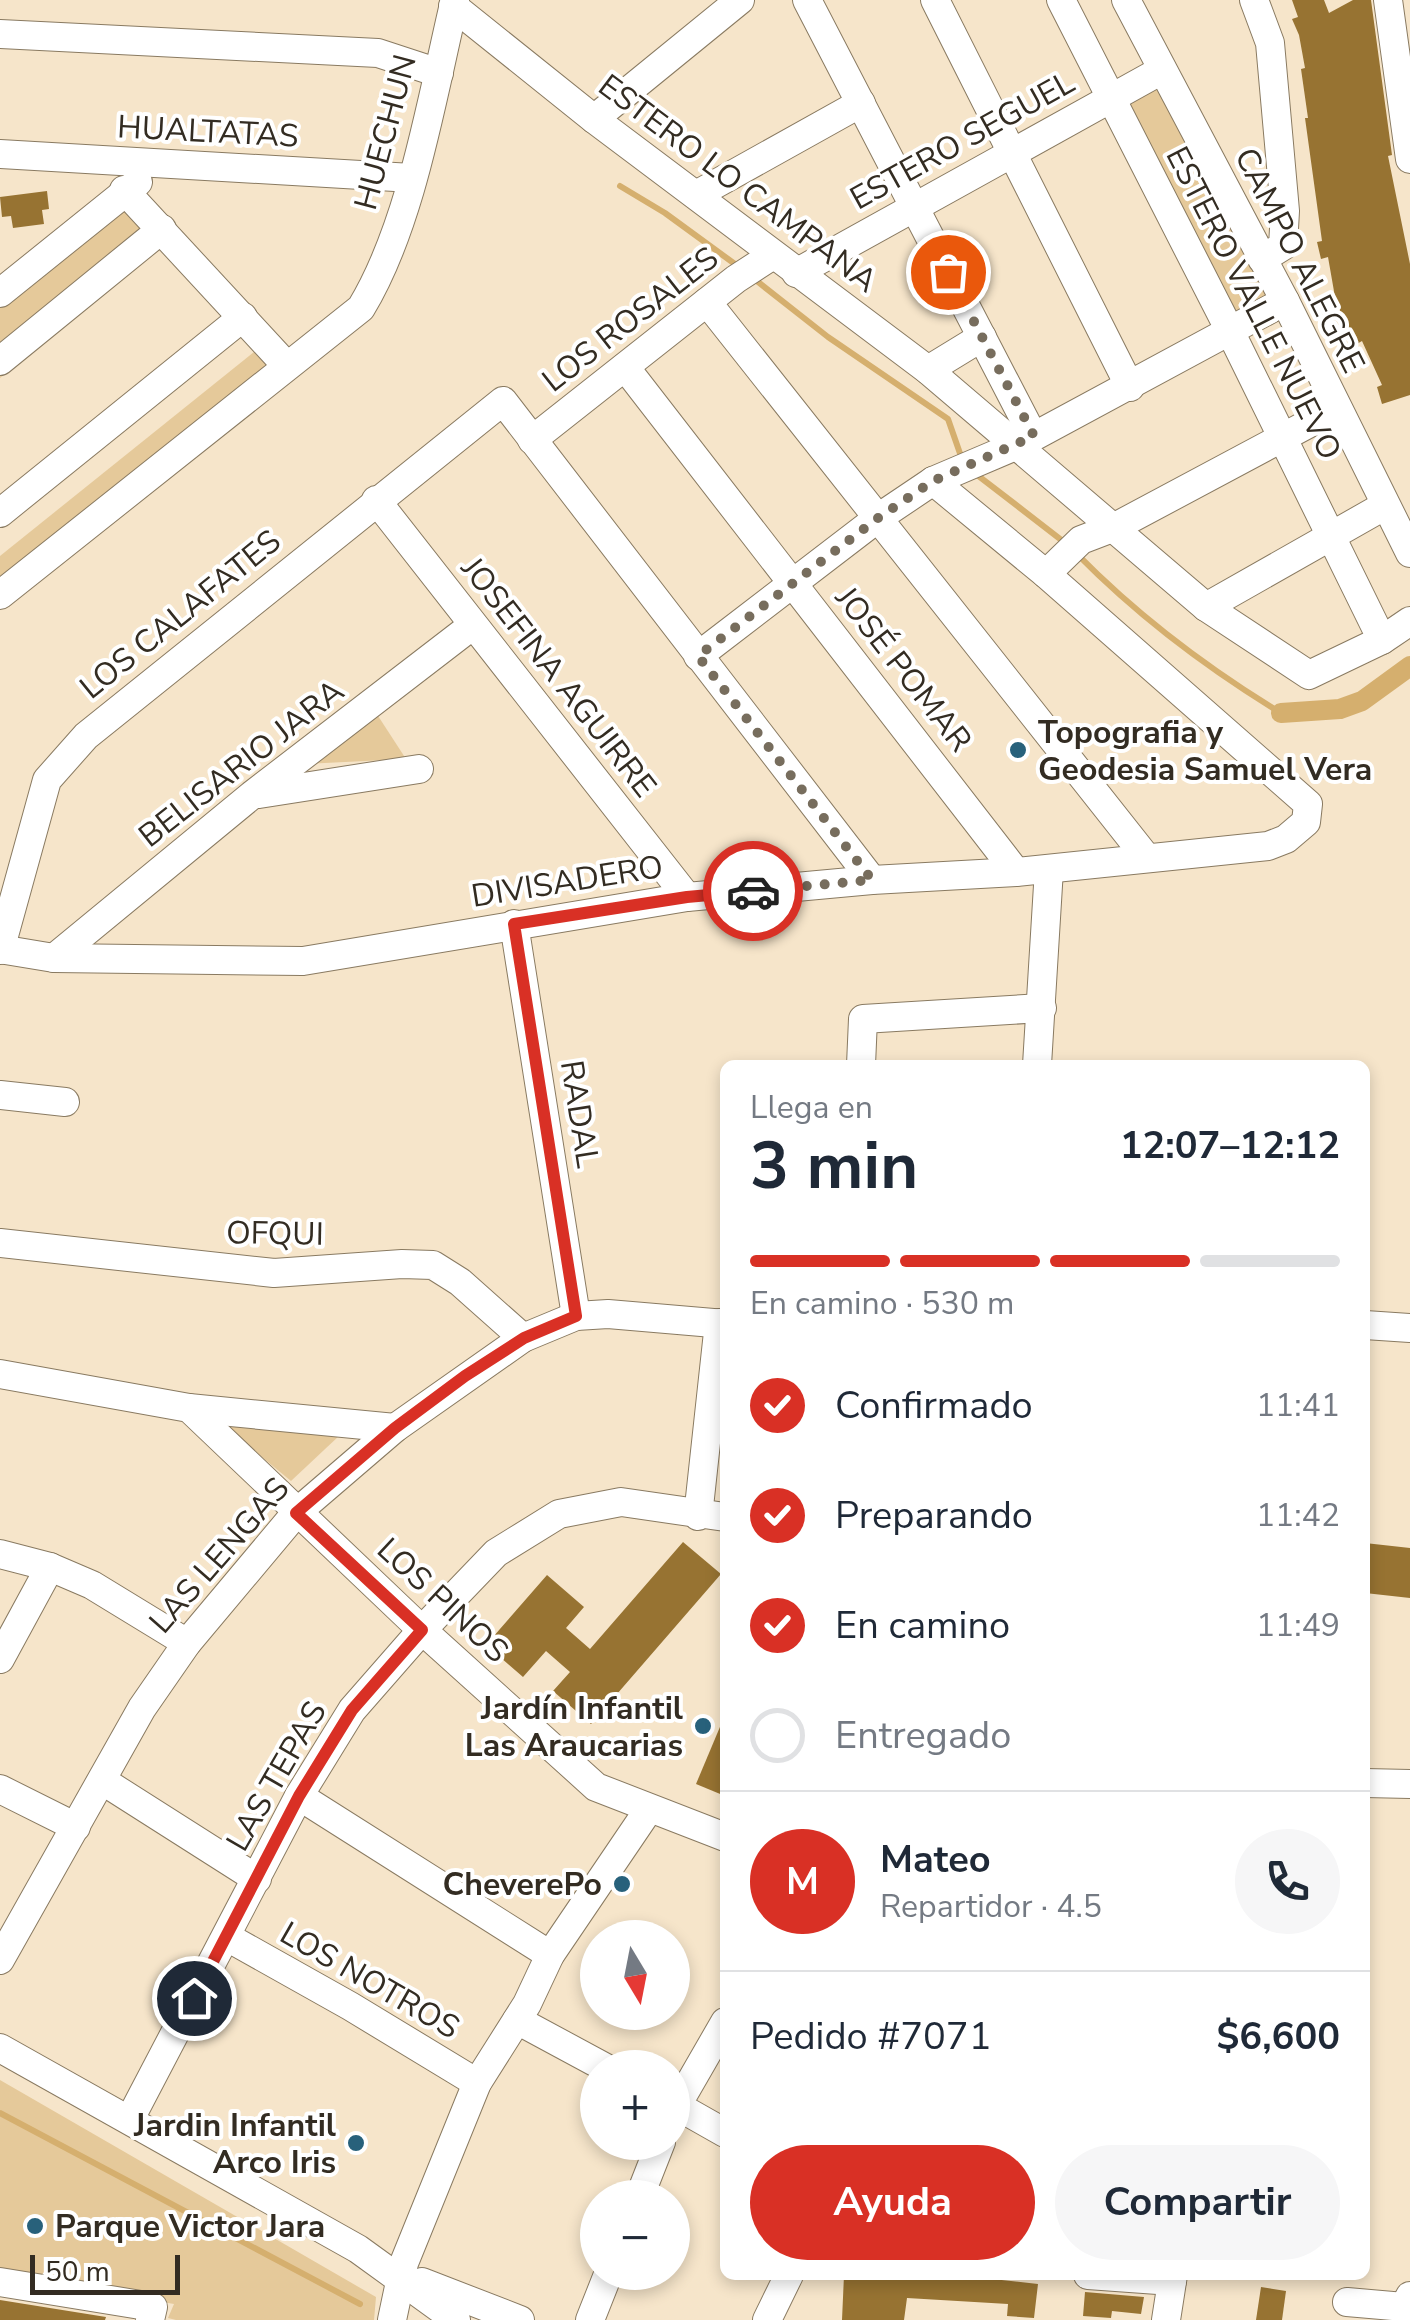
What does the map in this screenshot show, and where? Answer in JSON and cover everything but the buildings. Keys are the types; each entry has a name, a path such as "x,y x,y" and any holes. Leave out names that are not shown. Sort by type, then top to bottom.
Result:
{"street":[{"path":"594,119 740,0"},
{"path":"807,0 982,338 1027,440"},
{"path":"935,0 1130,386"},
{"name":"ESTERO VALLE NUEVO","path":"1061,0 1334,537 1382,640"},
{"name":"CAMPO ALEGRE","path":"1126,0 1285,300 1410,552"},
{"path":"1254,0 1270,43 1285,211 1283,246 1262,259"},
{"path":"1388,0 1410,159"},
{"name":"ESTERO LO CAMPANA","path":"454,3 777,263 1027,440 1206,607 1308,676 1382,640"},
{"name":"HUECHUN","path":"286,365 361,308 377,282 412,178 454,3"},
{"path":"0,34 378,54 439,73"},
{"name":"ESTERO SEGUEL","path":"777,263 914,207 1162,70"},
{"path":"696,195 860,103"},
{"name":"HUALTATAS","path":"0,154 412,178"},
{"path":"0,293 124,190 170,164"},
{"path":"0,595 286,365 124,190"},
{"path":"0,361 162,230"},
{"name":"LOS ROSALES","path":"532,440 736,279 777,263"},
{"path":"698,656 878,518 941,478 1027,440 1285,300"},
{"path":"708,302 1146,857"},
{"path":"0,513 243,317"},
{"path":"928,370 982,338"},
{"name":"JOSÉ POMAR","path":"624,368 1016,872"},
{"name":"LOS CALAFATES","path":"0,949 47,780 86,736 503,401 532,440"},
{"path":"941,478 1063,557 1336,409"},
{"path":"532,440 872,880"},
{"name":"JOSEFINA AGUIRRE","path":"376,500 687,897"},
{"path":"1206,607 1384,506"},
{"name":"DIVISADERO","path":"0,949 54,958 303,961 687,897 1049,869 1268,846 1286,840 1306,822 1308,804 1063,557"},
{"path":"1382,640 1410,621"},
{"name":"BELISARIO JARA","path":"54,958 252,795 474,625"},
{"path":"252,795 420,768"},
{"path":"1037,1060 1049,869"},
{"name":"RADAL","path":"514,924 576,1316"},
{"path":"861,1060 863,1019 1042,1008"},
{"path":"0,1095 65,1102"},
{"name":"OFQUI","path":"0,1243 274,1274 433,1265 460,1282 524,1338"},
{"name":"LAS LENGAS","path":"0,1960 142,1708 187,1642 296,1513 395,1428 524,1338 576,1316 608,1314 720,1324"},
{"path":"1370,1324 1410,1328"},
{"path":"712,1516 720,1362"},
{"path":"0,1374 189,1408 395,1428"},
{"name":"LOS PINOS","path":"189,1408 296,1513 596,1787 720,1835"},
{"name":"LAS TEPAS","path":"130,2119 299,1796 352,1710 496,1553 559,1514 621,1502 712,1516"},
{"path":"0,1554 50,1566 92,1585 187,1642"},
{"path":"0,1659 50,1566"},
{"path":"103,1781 258,1879"},
{"path":"1370,1783 1410,1784"},
{"path":"0,1789 76,1827"},
{"path":"299,1796 550,1954"},
{"path":"392,2320 403,2271 477,2083 517,2020 550,1954 649,1809"},
{"name":"LOS NOTROS","path":"227,1938 477,2083"},
{"path":"517,2020 580,2054"},
{"path":"690,2080 720,2030"},
{"path":"0,2048 358,2250 417,2280 520,2320"},
{"path":"690,2115 720,2130"},
{"path":"403,2271 456,2320"},
{"path":"767,2320 787,2280"},
{"path":"1166,2320 1172,2280"},
{"path":"0,2282 152,2314"},
{"path":"590,2320 602,2290"},
{"path":"1347,2302 1404,2307 1410,2296"}],"shaded area":[{"path":"1158,82 1270,300 1236,318 1122,105"},
{"path":"132,196 168,241 0,378 0,307"},
{"path":"254,352 279,378 0,602 0,556"},
{"path":"369,702 406,759 284,765"},
{"path":"212,1416 340,1435 291,1481"},
{"name":"Parque Victor Jara","path":"0,2080 376,2297 374,2320 176,2320 168,2318 174,2304 45,2282 0,2270"}],"waterway":[{"path":"620,186 665,213 739,267"},
{"path":"753,278 828,337 948,419 963,462"},
{"path":"976,474 1068,545"},
{"path":"1077,554 1174,640 1281,713"},
{"path":"1281,713 1340,709 1362,701 1410,666"},
{"path":"0,2113 360,2304"}],"way so far":[{"path":"753,891 872,880 698,656 878,518 933,481 1034,436 948,272"}],"place":[{"name":"Topografia y Geodesia Samuel Vera","path":"1018,750"},
{"name":"Jardín Infantil Las Araucarias","path":"703,1726"},
{"name":"CheverePo","path":"622,1884"},
{"name":"Jardin Infantil Arco Iris","path":"356,2143"},
{"name":"Parque Victor Jara","path":"35,2226"}],"route":[{"path":"194,1998 299,1796 352,1710 422,1630 296,1513 395,1428 465,1376 524,1338 576,1316 514,924 687,897 753,891"}]}
